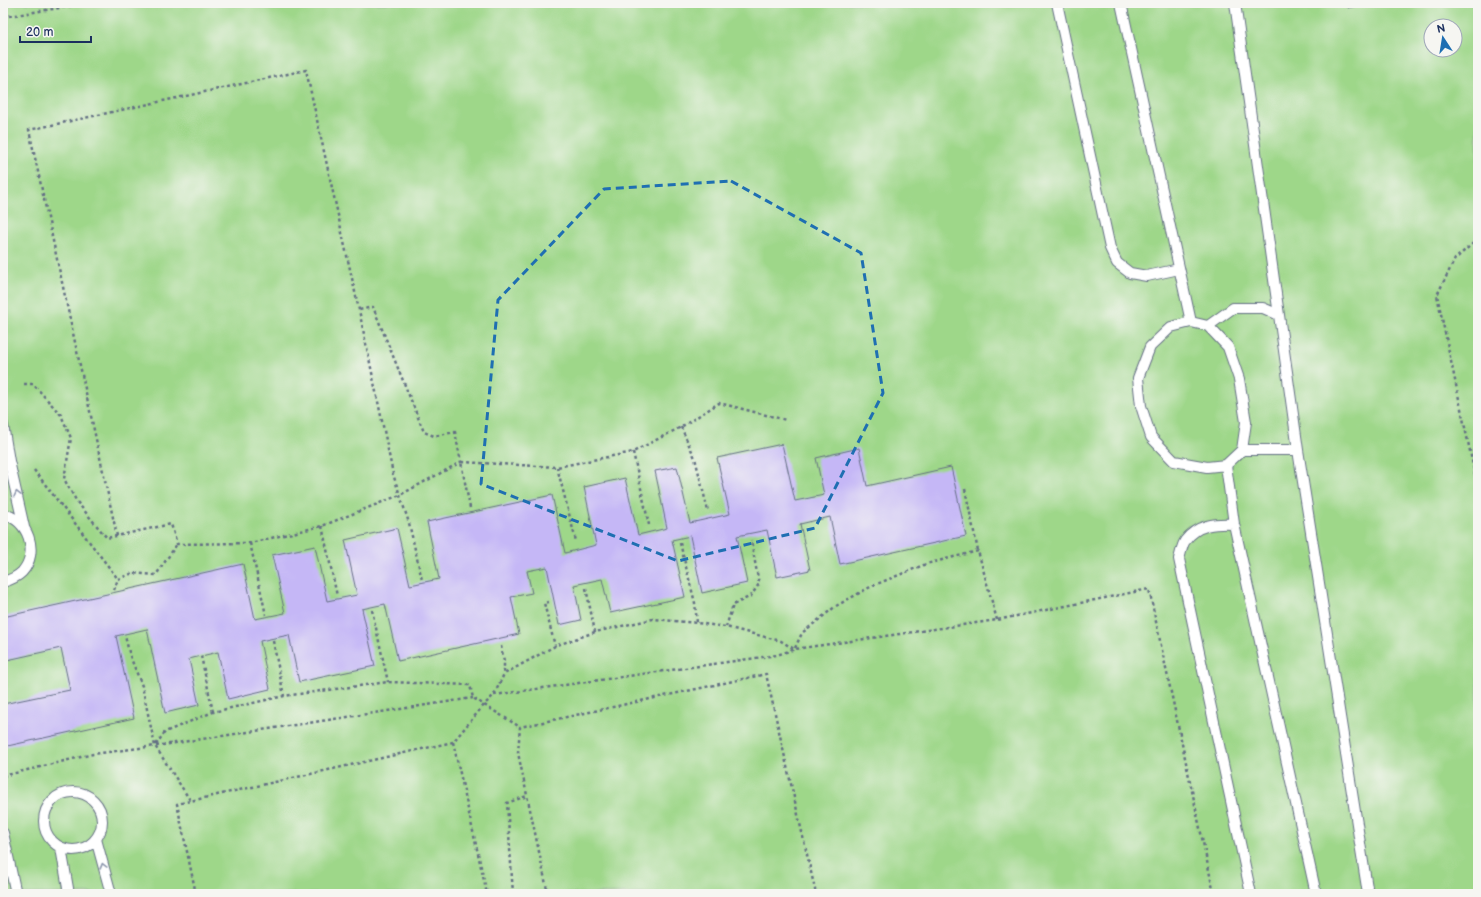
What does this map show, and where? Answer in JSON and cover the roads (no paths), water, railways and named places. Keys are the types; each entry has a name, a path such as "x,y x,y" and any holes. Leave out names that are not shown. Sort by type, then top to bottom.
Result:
{"lane":[{"path":"1057,3 1110,248 1117,264 1130,273 1147,276 1179,269"},
{"path":"1122,3 1191,322"},
{"path":"1234,3 1298,450 1368,894"},
{"path":"1208,326 1233,308 1263,308 1279,315"},
{"path":"1191,322 1208,326 1228,347 1239,379 1246,422 1242,450 1226,465 1207,467 1174,462 1150,437 1141,406 1138,378 1150,347 1172,326 1191,322"},
{"path":"3,425 6,462 24,527 30,538 31,550 29,561 23,571 14,579 3,582"},
{"path":"1242,450 1298,450"},
{"path":"1226,465 1234,524 1316,894"},
{"path":"3,514 16,519 24,527"},
{"path":"1234,524 1214,523 1196,529 1184,541 1179,559 1251,894"},
{"path":"63,793 82,793 90,797 97,804 101,812 102,821 100,831 96,839 81,849 72,850 62,848 53,843 47,835 43,825 44,815 54,798 63,793"},
{"path":"3,833 16,894"},
{"path":"96,839 111,894"},
{"path":"62,848 69,894"}]}
